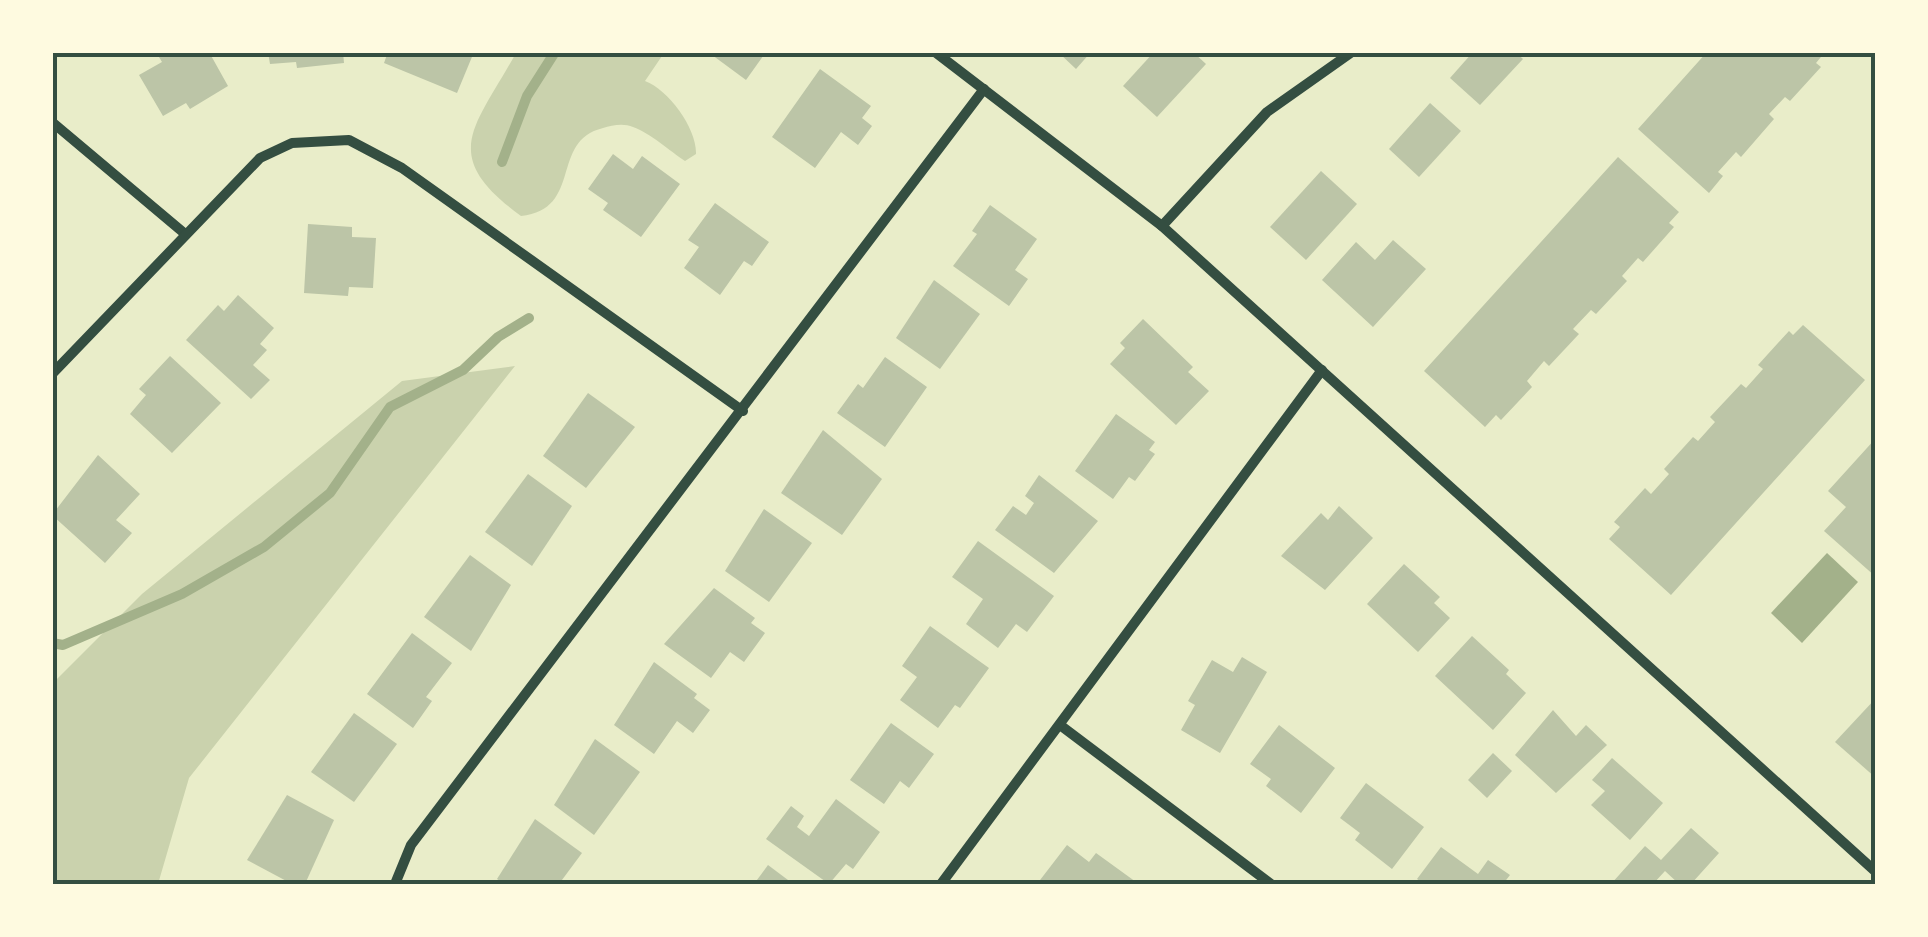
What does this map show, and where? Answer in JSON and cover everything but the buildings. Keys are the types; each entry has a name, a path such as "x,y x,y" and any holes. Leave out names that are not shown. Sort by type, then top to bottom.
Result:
{"street":[{"path":"936,52 1162,226 1876,872"},
{"path":"1162,226 1268,112 1352,52"},
{"path":"395,884 410,844 744,411 984,89"},
{"path":"52,122 184,234"},
{"path":"52,374 248,167 275,149 310,140 363,144 744,411"},
{"path":"941,884 1322,370"},
{"path":"1060,726 1271,884"}],"shaded area":[{"path":"516,53 664,53 645,81 680,112 692,133 696,154 685,161 633,127 603,128 587,135 576,146 553,201 540,211 521,216 495,195 479,175 472,158 477,122"},
{"path":"515,366 189,778 158,884 53,884 53,683 142,594 402,381"},
{"path":"1827,553 1858,582 1802,643 1771,613"}],"waterway":[{"path":"502,162 527,96 555,52"},
{"path":"52,643 63,645 182,594 264,547 330,493 390,407 463,370 498,337 529,318"}]}
